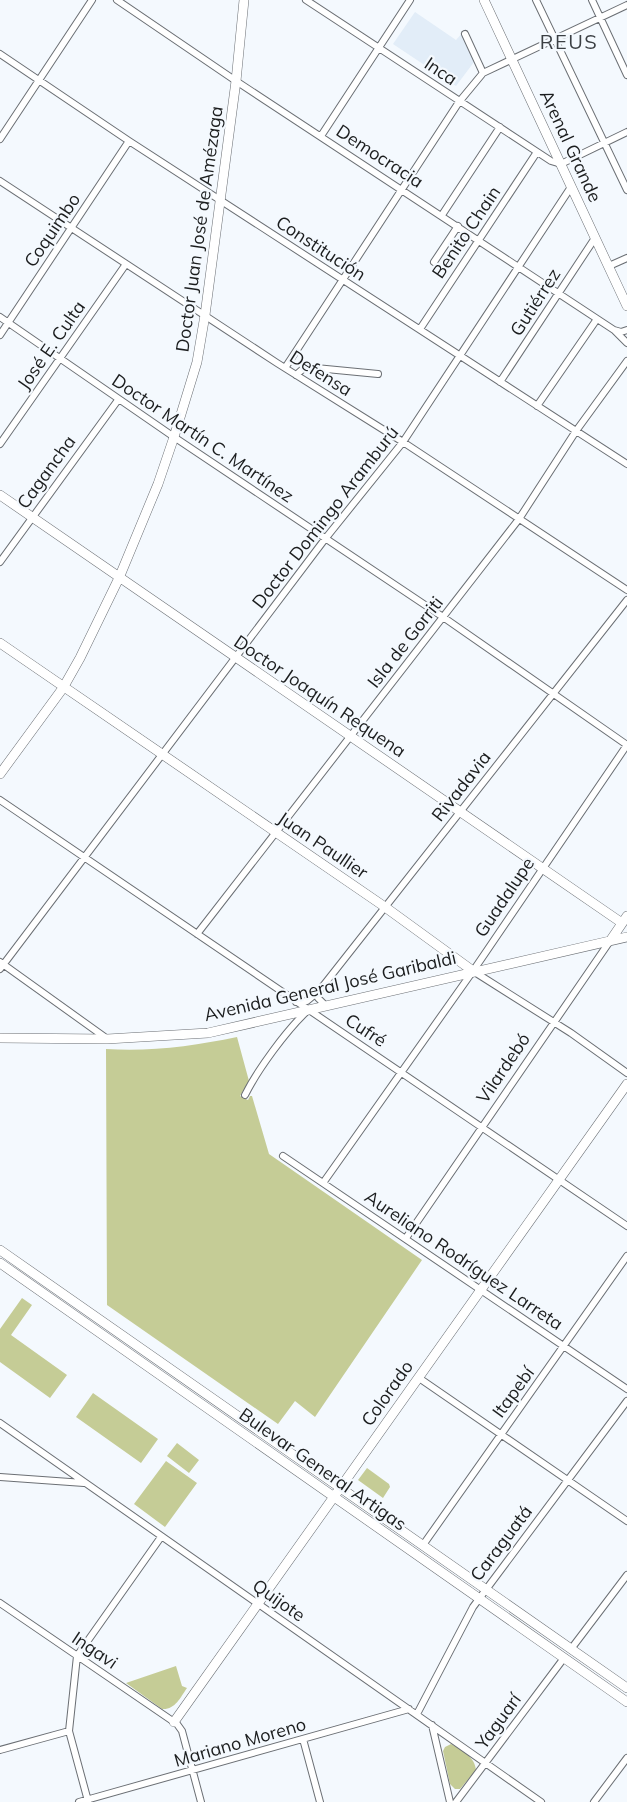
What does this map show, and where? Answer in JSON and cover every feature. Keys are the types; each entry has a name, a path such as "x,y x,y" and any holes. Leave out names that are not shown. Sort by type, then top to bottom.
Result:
{"street":[{"path":"0,139 92,0"},
{"name":"Democracia","path":"117,0 614,330 627,343"},
{"name":"Doctor Juan José de Amézaga","path":"0,774 63,688 80,658 119,578 158,484 174,437 197,362 205,315 236,81 244,0"},
{"name":"Inca","path":"306,0 459,102 551,161 561,164"},
{"path":"321,136 410,0"},
{"name":"Arenal Grande","path":"484,0 627,306"},
{"path":"536,0 627,190"},
{"path":"592,0 627,75"},
{"path":"285,368 459,102 483,73 627,5"},
{"path":"465,34 483,73"},
{"name":"Constitución","path":"0,54 129,141 627,464"},
{"path":"442,215 500,127"},
{"path":"561,164 627,132"},
{"name":"Coquimbo","path":"0,335 129,141"},
{"name":"Benito Chain","path":"420,329 537,152"},
{"name":"Defensa","path":"0,181 627,590"},
{"name":"Doctor Domingo Aramburú","path":"1,965 325,539 403,442 571,187"},
{"path":"434,262 458,226"},
{"name":"Gutiérrez","path":"500,382 595,238"},
{"path":"609,266 627,258"},
{"name":"José E. Culta","path":"0,444 126,264"},
{"name":"Doctor Martín C. Martínez","path":"0,317 627,745"},
{"path":"537,406 597,319"},
{"path":"614,330 621,332 627,330"},
{"name":"Isla de Gorriti","path":"197,934 519,519 576,431 627,361"},
{"path":"296,375 304,368 378,374"},
{"name":"Cagancha","path":"0,562 118,399"},
{"name":"Doctor Joaquín Requena","path":"0,495 541,868 625,919"},
{"name":"Rivadavia","path":"296,1002 307,1000 319,991 627,600"},
{"name":"Juan Paullier","path":"0,643 385,907 473,971 627,1073"},
{"name":"Guadalupe","path":"323,1183 473,971 541,868 627,745"},
{"name":"Cufré","path":"0,800 627,1226"},
{"name":"Vilardebó","path":"406,1238 625,919"},
{"name":"Avenida General José Garibaldi","path":"0,1038 107,1039 208,1033 627,937"},
{"path":"1,965 107,1039"},
{"path":"319,991 318,998 326,1006"},
{"path":"245,1095 290,1030 308,1010"},
{"path":"281,1016 290,1030"},
{"name":"Colorado","path":"174,1722 627,1084"},
{"name":"Aureliano Rodríguez Larreta","path":"283,1156 627,1389"},
{"name":"Bulevar General Artigas","path":"0,1250 627,1688"},
{"name":"Itapebí","path":"423,1545 627,1256"},
{"name":"Bulevar General Artigas","path":"0,1263 627,1702"},
{"path":"418,1378 627,1521"},
{"name":"Caraguatá","path":"417,1714 479,1598 627,1401"},
{"name":"Quijote","path":"0,1423 541,1802"},
{"path":"0,1477 85,1483"},
{"path":"88,1801 69,1731 77,1656 161,1537"},
{"path":"571,1648 627,1575"},
{"name":"Ingavi","path":"0,1603 174,1722"},
{"name":"Yaguarí","path":"456,1802 564,1658"},
{"name":"Mariano Moreno","path":"79,1802 409,1709"},
{"path":"174,1722 183,1731 201,1802"},
{"path":"432,1724 450,1802"},
{"path":"0,1750 69,1731"},
{"path":"303,1740 320,1802"},
{"path":"594,1802 627,1758"}],"shaded area":[{"path":"415,12 456,40 464,31 462,37 474,62 456,86 393,44"}],"green space":[{"path":"237,1037 249,1081 240,1096 248,1100 252,1096 269,1154 422,1260 315,1417 295,1401 278,1424 107,1305 106,1049 172,1048"},
{"path":"22,1298 32,1305 11,1335 67,1375 50,1398 0,1362 0,1329"},
{"path":"93,1393 158,1439 141,1463 76,1417"},
{"path":"177,1443 199,1460 189,1473 167,1456"},
{"path":"166,1461 197,1483 165,1527 134,1504"},
{"path":"367,1468 389,1484 390,1487 383,1498 358,1480"},
{"path":"176,1666 182,1686 187,1688 177,1703 170,1708 162,1709 126,1683"},
{"path":"451,1744 467,1754 476,1770 460,1789 455,1789 450,1784 443,1751"}],"district":[{"name":"REUS","path":"569,41"}]}
